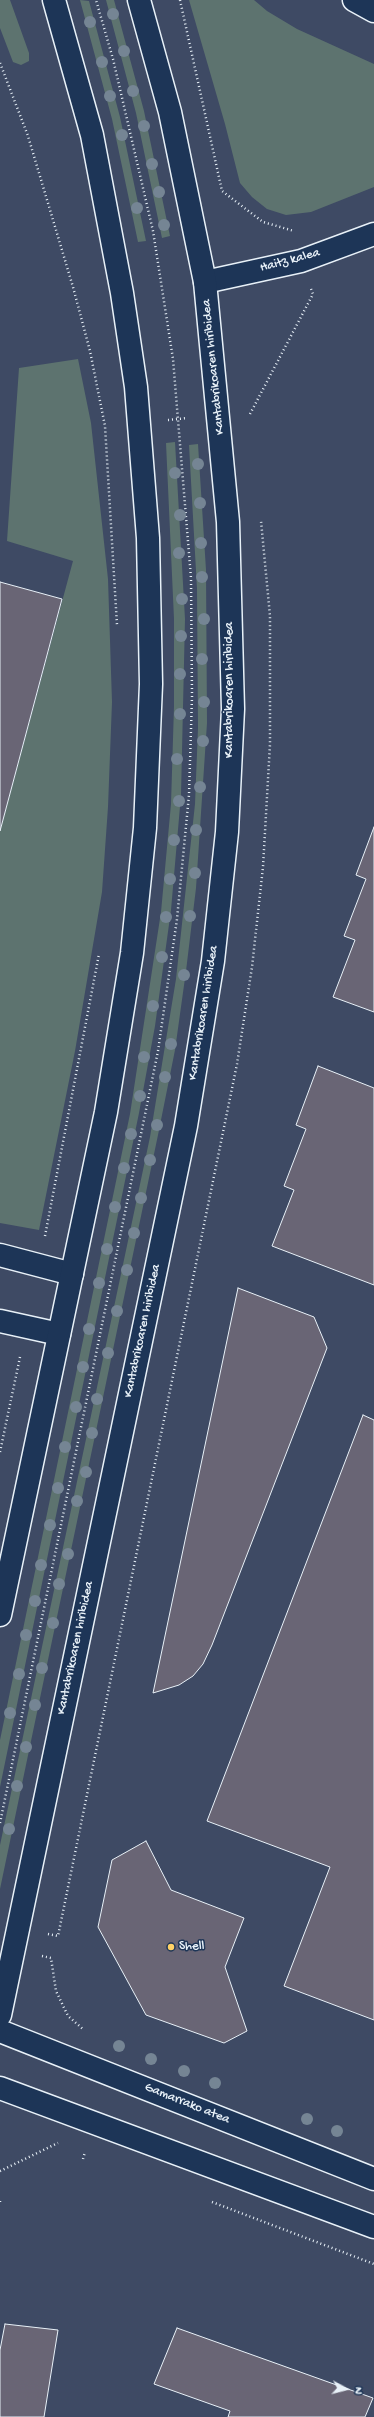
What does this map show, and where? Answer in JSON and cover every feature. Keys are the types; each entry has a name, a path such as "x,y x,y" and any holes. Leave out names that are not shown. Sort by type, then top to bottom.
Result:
{"main road":[{"path":"0,1616 106,1112 130,968 145,828 152,684 148,538 140,423 122,293 92,134 54,0"},
{"name":"Kantabrikoaren hiribidea","path":"0,2015 186,1126 213,961 227,832 233,709 228,522 219,415 205,282 170,112 139,0"},
{"path":"354,0 374,11"},
{"name":"Haitz kalea","path":"205,282 301,261 374,234"},
{"path":"0,1255 72,1274"},
{"path":"0,1321 59,1334"},
{"name":"Gamarrako atea","path":"0,2031 374,2179"},
{"path":"0,2088 374,2227"}],"path":[{"path":"0,63 28,136 73,287 90,351 105,426 117,628"},
{"path":"105,426 250,412"},
{"path":"39,1265 100,946"},
{"path":"0,1452 26,1327"},
{"path":"0,2171 58,2142"}],"shaded area":[{"path":"0,0 374,0 374,2417 0,2417"}],"green space":[{"path":"0,0 10,0 29,53 29,61 21,65 13,62 0,28"},
{"path":"80,0 89,1 120,117 146,241 138,242 112,119"},
{"path":"106,0 114,0 144,111 170,236 162,238 136,113"},
{"path":"189,0 254,0 267,11 297,29 374,64 374,187 311,212 286,215 267,209 252,197 240,183 225,124"},
{"path":"78,359 91,423 108,579 112,702 108,807 102,892 75,1051 39,1230 0,1223 0,831 73,561 7,541 19,368"},
{"path":"175,442 185,619 181,795 171,910 155,1026 139,1113 0,1787 0,1740 130,1114 161,912 171,804 174,706 174,619 166,443"},
{"path":"198,444 206,570 207,723 196,888 186,971 175,1050 158,1135 0,1889 0,1845 150,1137 176,979 195,804 198,728 197,589 189,445"}],"building":[{"path":"0,582 62,599 0,831"},
{"path":"374,827 374,1012 333,997 355,940 344,936 366,879 356,875"},
{"path":"318,1066 374,1088 374,1285 272,1246 294,1190 284,1186 306,1129 296,1125"},
{"path":"238,1288 314,1317 327,1348 212,1645 203,1664 193,1676 179,1685 153,1693"},
{"path":"363,1415 374,1420 374,2020 284,1986 330,1867 207,1821"},
{"name":"Shell","path":"146,1841 171,1890 244,1918 225,1967 247,2031 224,2043 146,2015 98,1927 112,1860"},
{"path":"5,2324 58,2330 44,2417 0,2417 0,2350"},
{"path":"177,2328 373,2398 365,2417 228,2417 230,2411 154,2384"}],"place":[{"name":"Shell","path":"171,1947"}]}
